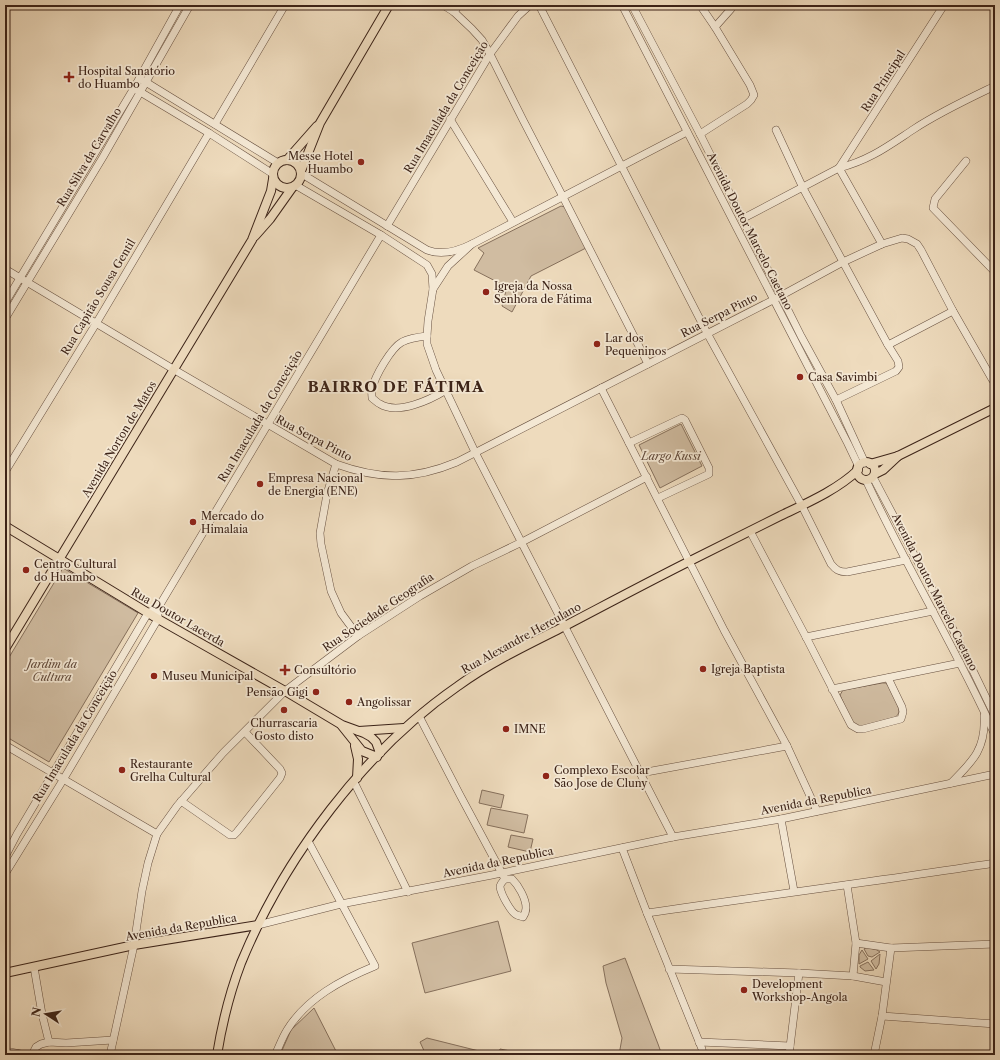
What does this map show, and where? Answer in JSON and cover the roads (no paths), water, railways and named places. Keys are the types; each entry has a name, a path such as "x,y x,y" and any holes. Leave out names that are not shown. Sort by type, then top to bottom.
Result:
{"main road":[{"path":"320,123 287,160 278,163 275,166 273,176 276,184 280,187 286,189 294,187 320,123 389,5"},
{"path":"287,160 294,162 301,172"},
{"name":"Avenida Norton de Matos","path":"252,240 271,191 273,176"},
{"name":"Avenida Norton de Matos","path":"5,649 252,240 294,187"},
{"path":"863,466 898,456 995,408"},
{"path":"869,478 883,470 898,456"},
{"name":"Avenida Doutor Marcelo Caetano","path":"863,466 874,468 869,478 859,476 863,466"},
{"name":"Rua Alexandre Herculano","path":"217,1055 220,1034 240,965 258,925 294,861 356,780 404,728 457,686 483,670 689,561 802,506 847,481 863,466"},
{"name":"Rua Alexandre Herculano","path":"847,481 869,478"},
{"name":"Rua Doutor Lacerda","path":"5,526 158,619 342,725 371,737 376,742 378,755 362,751 342,725"},
{"path":"356,731 404,728"},
{"path":"353,739 358,754 356,780"},
{"name":"Avenida da Republica","path":"5,973 134,945 258,925"}],"street":[{"name":"Rua Silva da Carvalho","path":"5,303 134,88 180,5"},
{"name":"Rua Silva da Carvalho","path":"5,319 147,82 190,5"},
{"path":"215,124 286,5"},
{"path":"443,5 454,12 472,29 482,40 490,54 648,364"},
{"path":"454,12 459,5"},
{"name":"Rua Imaculada da Conceição","path":"387,226 490,54 518,16 530,5"},
{"path":"539,5 707,333 802,506 831,564 836,570 847,572 906,560"},
{"name":"Avenida Doutor Marcelo Caetano","path":"622,5 848,444 863,466"},
{"name":"Avenida Doutor Marcelo Caetano","path":"632,5 700,134 782,295 801,336 836,400 863,466"},
{"path":"700,5 750,85 754,95 747,104 700,134"},
{"path":"715,27 733,5"},
{"name":"Rua Principal","path":"839,168 940,6"},
{"path":"139,78 278,163"},
{"path":"742,219 839,168 854,164 870,157 958,104 995,86"},
{"path":"134,88 209,133 273,176"},
{"path":"450,119 513,222"},
{"path":"776,130 803,188 898,361 899,367 896,371 836,400"},
{"path":"301,172 427,250 434,252 449,252 472,244 687,132"},
{"name":"Rua Capitão Sousa Gentil","path":"5,472 97,322 209,133"},
{"path":"966,161 935,199 933,208 995,272"},
{"path":"839,168 882,244"},
{"path":"294,187 381,235 427,265 432,274 433,289 427,336 432,358 475,452 673,837"},
{"path":"72,191 79,195"},
{"name":"Rua Imaculada da Conceição","path":"158,608 381,235"},
{"name":"Rua Serpa Pinto","path":"5,268 173,369 336,464 375,475 406,476 443,468 773,300 843,262 882,244 902,238 908,239 917,244 926,257 953,311 995,383"},
{"path":"43,241 50,246"},
{"path":"433,289 453,260 472,244"},
{"path":"888,345 953,311"},
{"path":"427,336 412,338 401,342 378,372 372,390 372,398 380,405 394,408 411,406 446,390"},
{"path":"601,388 749,678 787,746 818,811"},
{"path":"629,443 682,418 685,420 709,468 709,474 658,498"},
{"path":"336,464 326,494 320,534 321,544 331,592 341,613 358,636"},
{"name":"Rua Sociedade Geografia","path":"110,1055 112,1040 134,945 142,891 148,863 157,834 181,801 223,753 285,691 358,636 434,587 647,477"},
{"name":"Avenida Doutor Marcelo Caetano","path":"869,478 906,560 960,663 995,735"},
{"name":"Avenida Doutor Marcelo Caetano","path":"869,478 948,619 995,716"},
{"path":"750,531 851,725 858,729 863,729 901,719 904,712 888,678"},
{"path":"148,613 158,608 158,619"},
{"path":"806,637 933,611"},
{"name":"Rua Imaculada da Conceição","path":"5,857 79,728 148,613"},
{"name":"Rua Imaculada da Conceição","path":"5,874 63,780 158,619"},
{"path":"832,689 960,663"},
{"path":"114,670 124,676"},
{"path":"951,783 973,760 978,752 984,736 985,728 983,710"},
{"path":"419,716 504,876 512,879 519,889 527,909 523,917 516,915 511,911 506,902 500,888 504,876"},
{"path":"79,728 90,734"},
{"path":"181,801 230,835 234,835 237,832 280,778 282,773 245,732"},
{"path":"5,745 157,834"},
{"path":"640,773 787,746"},
{"name":"Avenida da Republica","path":"258,925 341,904 504,876 673,837 781,819 995,774"},
{"path":"356,780 408,892"},
{"path":"781,819 794,891"},
{"path":"17,834 26,839"},
{"path":"275,1055 287,1030 306,1007 328,989 350,976 374,966 308,841"},
{"path":"622,848 704,1055"},
{"path":"647,913 995,863"},
{"path":"847,885 856,943 853,976"},
{"path":"856,943 891,948 995,944"},
{"path":"874,1055 882,1016 891,948"},
{"path":"34,967 42,1014 49,1042"},
{"path":"670,969 853,976 886,982"},
{"path":"789,1055 800,973"},
{"path":"882,1016 995,1024"},
{"path":"32,1055 36,1047 49,1042 66,1043 112,1040"},
{"path":"699,1042 790,1046"},
{"path":"5,1050 26,1055"}],"place":[{"name":"Hospital Sanatório do Huambo","path":"69,77"},
{"name":"Messe Hotel Huambo","path":"361,162"},
{"name":"Igreja da Nossa Senhora de Fátima","path":"486,292"},
{"name":"Lar dos Pequeninos","path":"597,344"},
{"name":"Casa Savimbi","path":"800,377"},
{"name":"Empresa Nacional de Energia (ENE)","path":"260,484"},
{"name":"Mercado do Himalaia","path":"193,522"},
{"name":"Centro Cultural do Huambo","path":"26,570"},
{"name":"Igreja Baptista","path":"703,669"},
{"name":"Consultório","path":"285,670"},
{"name":"Museu Municipal","path":"154,676"},
{"name":"Pensão Gigi","path":"316,692"},
{"name":"Angolissar","path":"349,702"},
{"name":"Churrascaria Gosto disto","path":"284,710"},
{"name":"IMNE","path":"506,729"},
{"name":"Restaurante Grelha Cultural","path":"122,770"},
{"name":"Complexo Escolar São Jose de Cluny","path":"546,776"},
{"name":"Development Workshop-Angola","path":"744,990"}],"district":[{"name":"BAIRRO DE FÁTIMA","path":"396,387"}],"park label":[{"name":"Largo Kussi","path":"671,456"},
{"name":"Jardim da Cultura","path":"52,670"}]}
